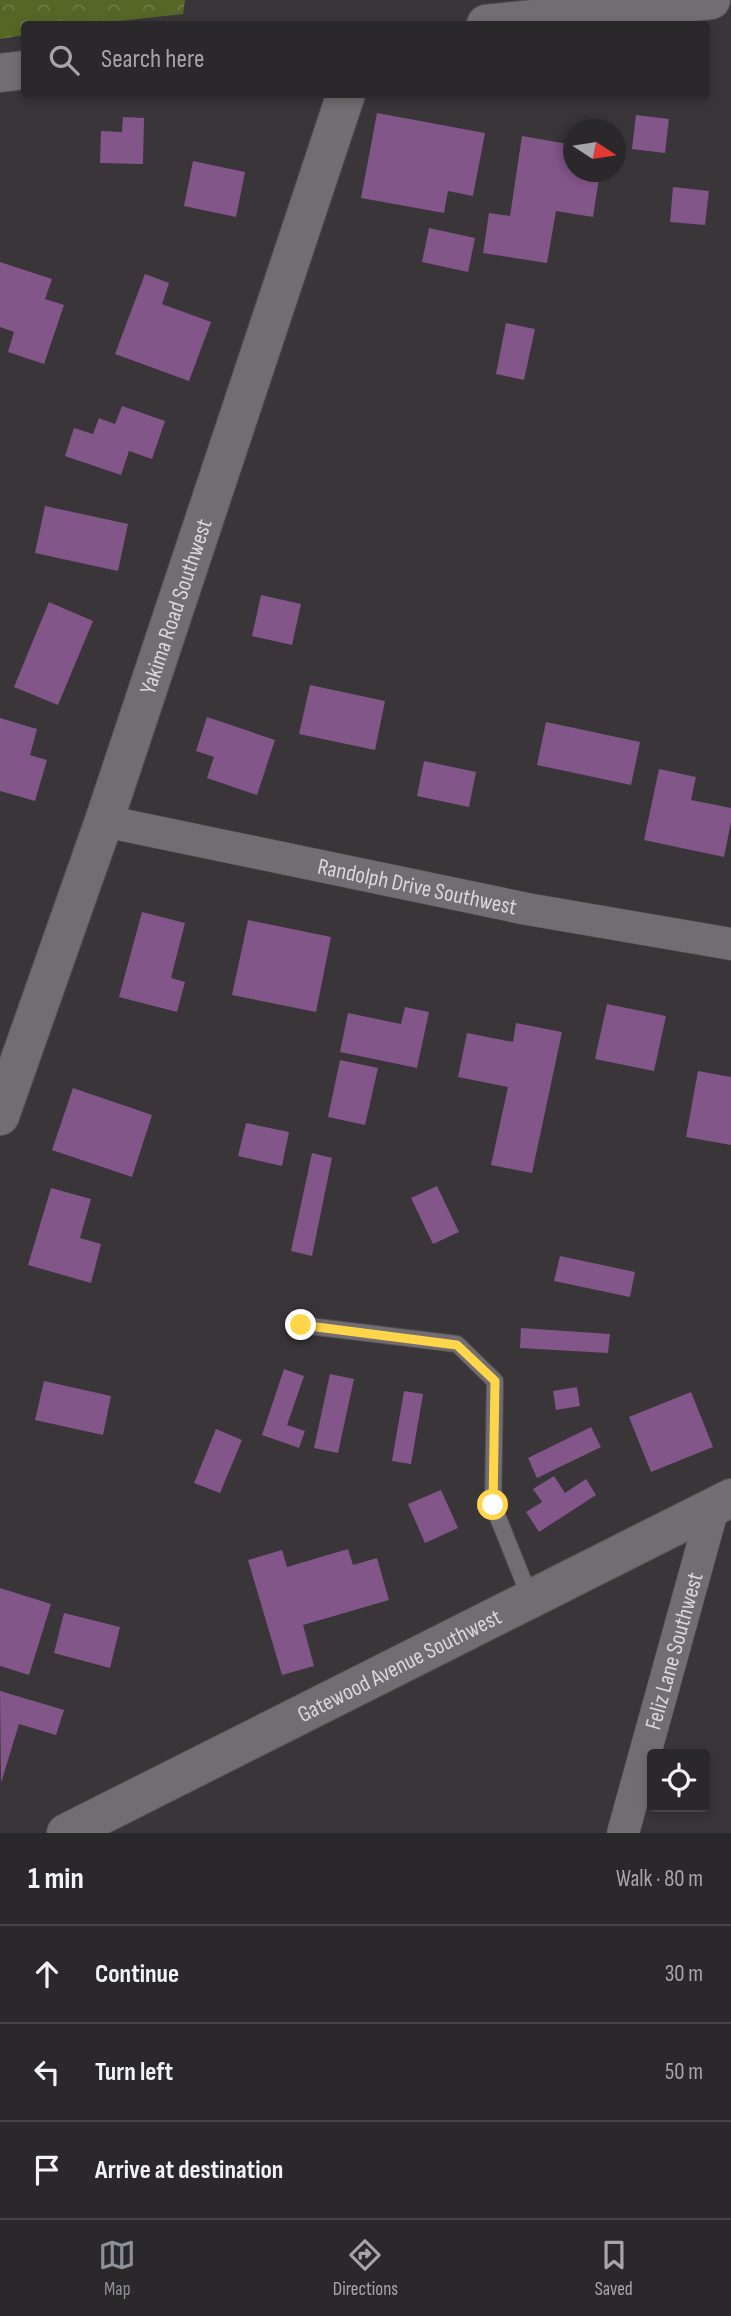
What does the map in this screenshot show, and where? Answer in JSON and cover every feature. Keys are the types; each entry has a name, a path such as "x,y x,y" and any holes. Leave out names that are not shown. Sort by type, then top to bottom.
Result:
{"street":[{"path":"514,21 711,0"},
{"path":"0,72 21,70"},
{"name":"Yakima Road Southwest","path":"0,1116 104,821 345,98"},
{"name":"Randolph Drive Southwest","path":"104,821 527,909 731,944"},
{"name":"Gatewood Avenue Southwest","path":"66,1833 722,1503"},
{"name":"Feliz Lane Southwest","path":"623,1833 722,1503"}],"lane":[{"path":"301,1325 457,1345 495,1381 493,1505 531,1600"}],"green space":[{"path":"0,0 185,0 183,14 119,21 21,21 21,36 0,39"}],"building":[{"path":"377,113 485,133 473,196 448,191 444,213 361,198"},
{"path":"636,115 669,119 665,153 632,149"},
{"path":"123,117 144,118 143,164 100,163 101,131 122,132"},
{"path":"522,136 563,143 563,182 598,182 593,217 556,211 547,263 483,253 489,213 510,216"},
{"path":"193,161 245,172 236,217 184,206"},
{"path":"673,187 709,191 705,225 670,222"},
{"path":"429,228 475,238 468,272 422,262"},
{"path":"0,262 52,279 45,299 64,305 44,364 8,352 14,332 0,327"},
{"path":"145,274 169,283 162,304 211,322 189,381 115,354"},
{"path":"506,323 535,329 524,380 496,374"},
{"path":"122,406 165,421 152,459 129,451 121,475 65,456 74,428 93,434 99,418 115,424"},
{"path":"45,506 128,524 118,571 35,553"},
{"path":"261,595 301,604 292,645 252,636"},
{"path":"49,602 93,621 58,705 14,687"},
{"path":"310,685 385,701 375,750 299,734"},
{"path":"207,717 275,740 257,795 207,778 214,757 196,751"},
{"path":"0,718 37,729 30,755 47,760 35,801 0,791"},
{"path":"546,722 640,742 631,785 537,765"},
{"path":"424,761 476,772 469,807 417,796"},
{"path":"659,769 696,777 691,800 731,808 724,857 644,840"},
{"path":"142,912 185,923 171,978 185,982 177,1012 119,997"},
{"path":"248,920 331,937 316,1012 232,995"},
{"path":"607,1004 666,1016 654,1071 595,1059"},
{"path":"405,1007 429,1012 417,1068 340,1052 348,1013 401,1024"},
{"path":"516,1023 562,1032 532,1173 491,1165 508,1087 458,1077 467,1033 513,1042"},
{"path":"340,1060 378,1068 365,1125 328,1117"},
{"path":"698,1071 731,1077 731,1145 686,1137"},
{"path":"73,1088 152,1115 132,1177 52,1150"},
{"path":"246,1123 289,1132 282,1166 238,1156"},
{"path":"312,1153 332,1158 312,1256 291,1251"},
{"path":"437,1186 459,1232 433,1244 411,1198"},
{"path":"51,1188 91,1199 80,1238 101,1244 91,1283 28,1265"},
{"path":"560,1256 635,1272 630,1297 554,1281"},
{"path":"521,1328 610,1334 608,1353 520,1348"},
{"path":"284,1369 304,1376 287,1425 305,1431 299,1448 262,1435"},
{"path":"330,1374 354,1379 338,1453 314,1448"},
{"path":"44,1381 111,1396 103,1435 35,1420"},
{"path":"577,1387 580,1406 556,1410 553,1391"},
{"path":"404,1391 423,1394 411,1464 392,1461"},
{"path":"691,1392 713,1447 651,1472 629,1417"},
{"path":"591,1427 601,1447 537,1478 528,1458"},
{"path":"216,1429 242,1440 220,1493 194,1483"},
{"path":"554,1476 565,1493 586,1479 596,1495 539,1532 526,1512 542,1502 533,1489"},
{"path":"441,1490 458,1528 425,1543 408,1504"},
{"path":"348,1549 353,1565 377,1558 389,1600 303,1625 314,1666 282,1675 248,1560 282,1550 287,1567"},
{"path":"0,1588 51,1604 29,1675 0,1666"},
{"path":"64,1613 120,1627 110,1668 54,1653"},
{"path":"0,1691 64,1710 56,1735 19,1724 1,1783"}],"route":[{"path":"301,1325 457,1345 495,1381 493,1505"}]}
